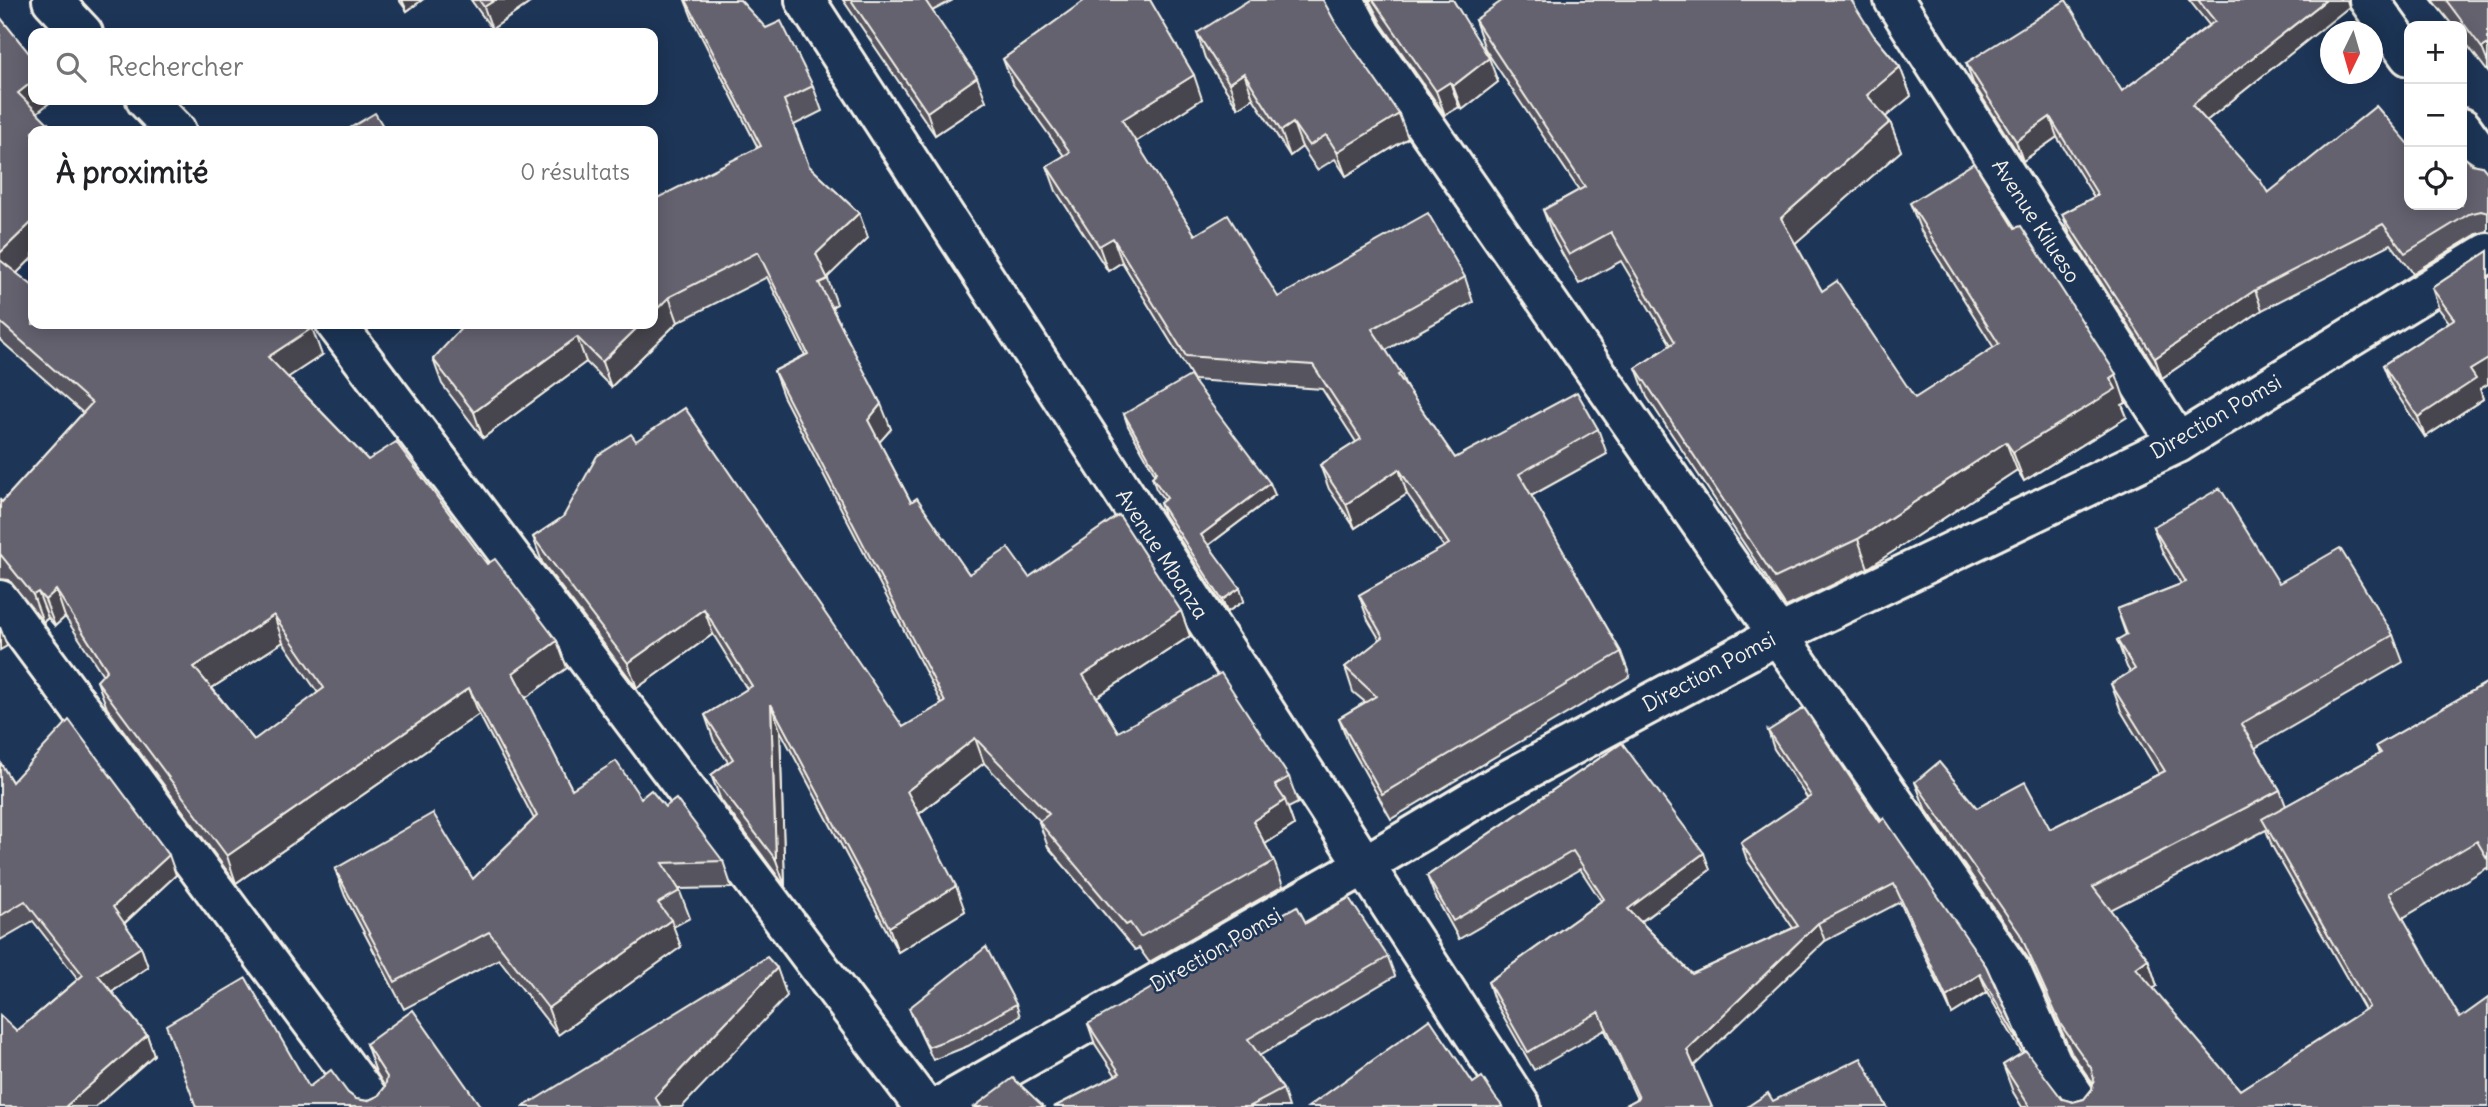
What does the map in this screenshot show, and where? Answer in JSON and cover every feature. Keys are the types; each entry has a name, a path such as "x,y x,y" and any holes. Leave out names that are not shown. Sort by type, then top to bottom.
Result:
{"street":[{"path":"52,0 78,28"},
{"name":"Avenue Mbanza","path":"805,0 1521,1107"},
{"path":"1344,0 1362,34 1776,636 2012,973 2052,1063 2082,1107"},
{"name":"Avenue Kilueso","path":"1894,0 2178,443"},
{"path":"2369,0 2404,49"},
{"path":"151,105 171,126"},
{"path":"2467,135 2488,164"},
{"name":"Direction Pomsi","path":"939,1107 1363,866 1500,784 1776,636 2178,443 2488,253"},
{"path":"339,329 924,1107"},
{"path":"0,600 375,1107"}],"building":[{"path":"479,0 495,0 484,7"},
{"path":"686,0 740,0 766,28 781,21 813,86 784,100 809,166 859,213 816,254 828,279 819,283 881,404 868,420 911,502 917,498 969,574 1008,548 1029,577 1119,515 1181,611 1083,675 1118,732 1221,673 1289,777 1275,785 1285,800 1253,821 1274,861 1140,937 1130,923 1126,925 1039,822 1049,814 975,738 907,791 956,886 889,927 771,704 776,860 711,775 733,759 705,715 752,686 704,609 628,663 533,537 563,517 597,456 631,434 636,441 685,408 903,727 945,702 774,371 808,354 758,252 669,297 658,308 658,198 761,146"},
{"path":"851,0 925,0 977,77 927,112"},
{"path":"1085,0 1150,0 1194,75 1122,120 1195,235 1228,215 1278,297 1428,213 1465,277 1372,329 1401,373 1398,375 1455,458 1577,392 1598,429 1519,474 1621,652 1382,794 1339,718 1376,696 1345,667 1383,637 1359,595 1449,544 1399,469 1346,504 1320,465 1361,439 1313,365 1186,356 1113,238 1099,246 1047,166 1070,152 1003,59"},
{"path":"1249,0 1323,0 1335,22 1399,114 1337,152 1326,135 1309,146 1293,123 1281,131 1244,73 1229,83 1197,33"},
{"path":"1373,0 1453,0 1489,58 1453,86 1450,82 1436,91"},
{"path":"1503,0 1851,0 1874,36 1900,67 1867,95 1890,122 1781,218 1822,291 1837,281 1915,398 1999,344 1910,203 1974,163 2015,228 2021,226 2116,374 2110,378 2116,389 2013,452 2006,442 1858,539 1775,578 1636,368 1675,342 1611,232 1569,255 1543,210 1585,187 1475,20"},
{"path":"2066,0 2122,91 2215,21 2198,0 2326,0 2192,105 2260,180 2268,193 2376,106 2404,138 2404,210 2467,210 2467,160 2472,164 2482,166 2488,173 2488,213 2481,211 2469,214 2405,253 2383,224 2255,290 2155,358 2062,214 2098,195 2050,117 2016,141 1966,63"},
{"path":"2446,0 2488,0 2488,44 2482,48 2467,28 2467,21 2462,21"},
{"path":"0,17 28,52 28,85 18,93 51,126 28,126 28,226 0,253"},
{"path":"375,113 383,126 353,126"},
{"path":"2488,251 2488,359 2470,370 2476,379 2418,417 2383,365 2454,319 2432,288"},
{"path":"0,260 28,282 28,329 310,329 268,357 368,460 396,442 487,564 495,559 557,641 513,673 572,789 616,761 641,798 651,790 665,807 676,799 723,861 662,863 680,891 658,903 671,920 548,1008 489,932 395,982 335,869 433,813 473,879 537,816 469,688 227,856 97,681 107,670 56,590 45,600 38,592 33,595 0,554 0,500 2,502 92,403 0,322","holes":["274,615 324,688 254,740 194,667"]},
{"path":"460,329 636,329 602,362 577,337 474,412 433,359"},
{"path":"1190,376 1270,483 1201,535 1240,588 1222,600 1160,503 1167,498 1152,477 1157,472 1124,414"},
{"path":"2220,488 2279,583 2340,548 2393,635 2241,724 2280,790 2093,887 2148,959 2136,968 2240,1090 2369,1007 2262,819 2381,753 2376,746 2488,682 2488,860 2477,841 2389,893 2460,1018 2488,998 2488,1107 2030,1107 2003,1065 2026,1051 2062,1099 2073,1102 2084,1099 2092,1089 2094,1079 2091,1068 2061,1025 2020,934 1915,782 1939,762 1977,808 2025,782 2050,829 2165,771 2111,684 2135,669 2117,640 2127,634 2117,609 2186,582 2153,527"},
{"path":"1804,708 1880,822 1884,818 1986,966 2025,1052 1980,974 1946,997 1894,884 1818,923 1687,1050 1712,1107 1622,1107 1639,1098 1599,1012 1528,1052 1488,982 1604,899 1573,851 1453,921 1427,876 1622,743 1704,853 1628,909 1692,974 1798,926 1741,843 1811,796 1768,731"},
{"path":"69,720 169,855 113,907 141,947 98,975 147,1035 65,1107 0,1107 0,1015 17,1031 83,975 25,901 0,916 0,762 12,782"},
{"path":"1349,898 1388,957 1248,1039 1283,1089 1249,1107 1054,1107 1120,1073 1088,1024 1297,906 1306,923"},
{"path":"986,947 1016,1004 963,1034 928,1047 909,1008"},
{"path":"767,957 777,968 655,1097 661,1107 523,1107"},
{"path":"246,978 309,1087 331,1070 348,1093 356,1099 367,1101 378,1096 385,1087 387,1077 366,1044 413,1010 481,1107 196,1107 166,1025"},
{"path":"1430,1019 1473,1083 1482,1077 1503,1107 1308,1107"},
{"path":"1861,1058 1887,1107 1747,1107 1768,1093 1773,1101"},
{"path":"1013,1078 1044,1107 974,1107"}]}
